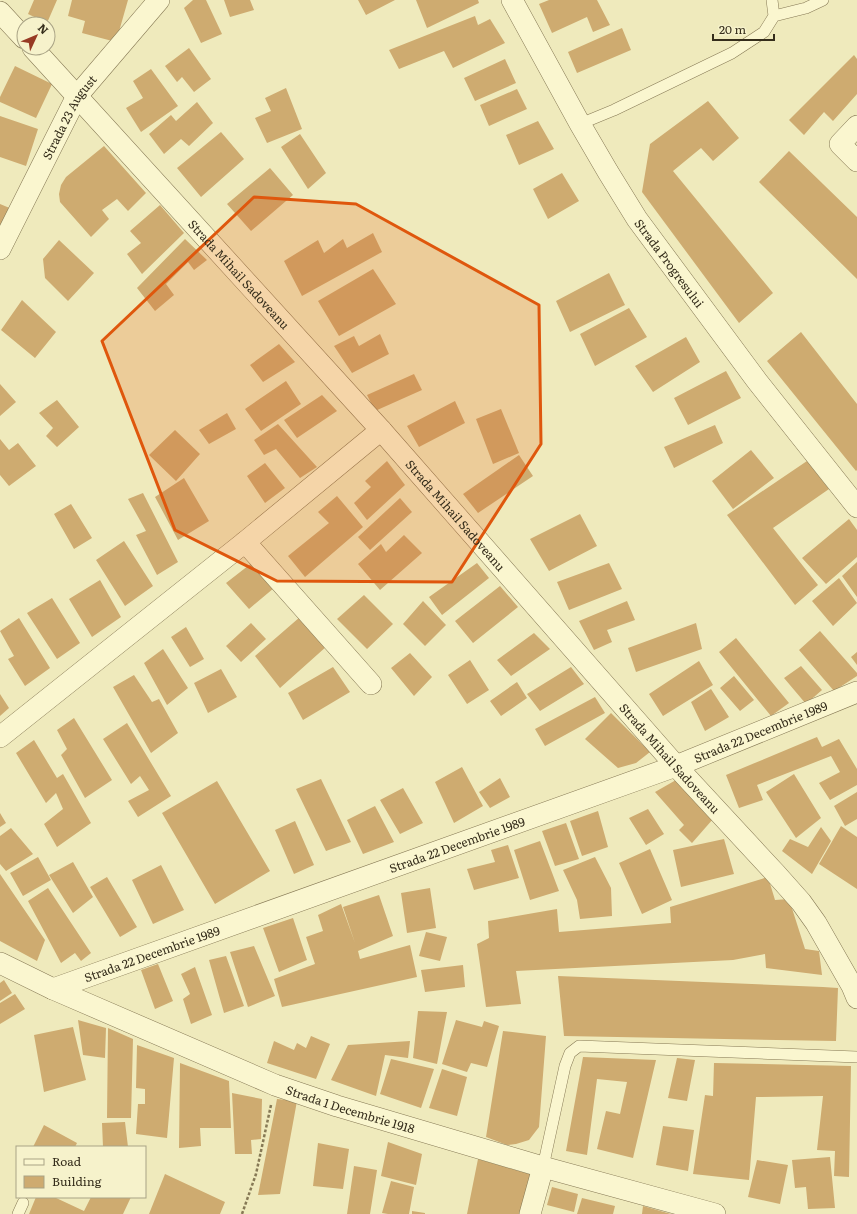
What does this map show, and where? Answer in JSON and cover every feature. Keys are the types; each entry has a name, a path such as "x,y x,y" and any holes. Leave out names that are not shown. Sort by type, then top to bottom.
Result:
{"street":[{"name":"Strada 23 August","path":"0,249 77,96 159,0"},
{"name":"Strada Progresului","path":"512,0 580,124 637,219 758,380 857,507"},
{"path":"0,12 16,29"},
{"name":"Strada Mihail Sadoveanu","path":"40,56 381,430 676,766 801,902 816,923 852,986 857,998"},
{"path":"857,126 840,144 857,161"},
{"path":"0,737 245,542 381,430"},
{"path":"245,542 371,684"},
{"name":"Strada 22 Decembrie 1989","path":"53,989 676,766 857,692"},
{"name":"Strada 1 Decembrie 1918","path":"0,963 53,989 275,1085 337,1106 543,1167 715,1214"},
{"path":"530,1214 543,1167"}],"lane":[{"path":"580,124 614,110 732,53 764,32 774,16 772,0"},
{"path":"774,16 806,8 823,0"},
{"path":"543,1167 564,1066 570,1053 579,1046 857,1057"},
{"path":"18,1214 23,1203"}],"path":[{"path":"242,1214 256,1174 275,1085"}],"highlighted area":[{"path":"254,197 356,204 539,305 541,444 452,582 277,581 175,530 102,341"}],"building":[{"path":"34,0 57,0 50,16 32,16 28,14"},
{"path":"72,0 128,0 116,42 82,33 85,21 68,16"},
{"path":"193,0 206,0 222,34 201,43 184,8"},
{"path":"224,0 250,0 254,10 230,17"},
{"path":"358,0 395,0 366,15"},
{"path":"416,0 478,0 479,3 427,28"},
{"path":"549,0 597,0 610,25 593,32 587,17 552,33 539,4"},
{"path":"475,16 478,25 490,19 505,43 453,68 444,51 399,69 389,50"},
{"path":"622,28 631,50 577,73 568,52"},
{"path":"189,48 211,79 194,92 182,77 177,82 165,66"},
{"path":"854,55 857,59 857,94 833,121 824,112 804,135 789,120"},
{"path":"505,59 516,83 475,101 464,78"},
{"path":"15,66 52,84 36,118 0,102 0,97"},
{"path":"151,69 178,106 141,132 126,108 143,98 133,81"},
{"path":"286,88 302,129 267,143 255,118 271,111 265,98"},
{"path":"517,89 527,109 489,126 480,105"},
{"path":"708,101 739,138 713,161 701,148 673,171 773,293 739,323 642,192 650,144"},
{"path":"197,102 213,123 189,146 181,139 164,154 149,134 171,115 176,121"},
{"path":"0,116 38,129 26,166 0,157"},
{"path":"538,121 554,149 519,165 506,135"},
{"path":"221,132 244,159 201,197 177,168"},
{"path":"300,134 326,173 308,189 281,147"},
{"path":"104,146 146,193 128,211 117,199 102,210 109,219 91,237 60,202 59,194 61,185 66,177"},
{"path":"789,151 857,217 857,279 759,182"},
{"path":"270,168 293,195 251,231 227,204"},
{"path":"562,173 579,201 548,219 533,189"},
{"path":"0,204 12,209 0,230"},
{"path":"160,205 184,233 142,274 127,254 141,243 130,231"},
{"path":"373,233 382,252 302,296 284,261 318,240 324,253 343,239 347,248"},
{"path":"185,239 207,260 194,270 188,262 166,284 174,295 155,311 137,288"},
{"path":"59,240 94,273 68,301 45,278 43,259"},
{"path":"373,269 396,304 339,336 318,301"},
{"path":"609,273 625,305 570,332 556,301"},
{"path":"22,300 56,332 35,358 1,330"},
{"path":"629,308 647,337 595,366 580,334"},
{"path":"801,332 857,404 856,471 767,361"},
{"path":"380,334 389,354 352,373 334,346 354,336 359,346"},
{"path":"686,337 700,362 653,392 635,366"},
{"path":"279,344 295,362 263,382 250,365"},
{"path":"726,371 741,398 688,425 674,398"},
{"path":"414,374 422,390 375,411 367,395"},
{"path":"286,381 301,404 261,431 245,409"},
{"path":"0,384 16,402 0,416"},
{"path":"322,395 337,411 297,438 284,420"},
{"path":"57,400 79,427 57,447 46,436 53,428 39,413"},
{"path":"455,401 465,423 419,447 407,426"},
{"path":"501,409 519,453 493,464 476,419"},
{"path":"227,413 236,429 209,444 199,430"},
{"path":"278,424 317,467 300,478 276,449 264,455 254,440"},
{"path":"715,425 723,443 674,468 664,447"},
{"path":"175,430 200,454 176,481 149,455"},
{"path":"0,439 9,450 18,443 36,466 9,486 0,475"},
{"path":"751,450 774,478 733,509 712,481"},
{"path":"519,455 533,476 478,513 463,494"},
{"path":"387,461 405,485 367,520 354,503 371,487 365,481"},
{"path":"807,461 829,489 773,528 818,585 795,605 727,515"},
{"path":"265,463 285,488 265,503 247,476"},
{"path":"184,478 209,521 178,540 155,497"},
{"path":"143,493 178,562 157,575 136,535 146,531 128,499"},
{"path":"337,496 363,527 305,577 288,556 329,523 318,512"},
{"path":"400,498 412,512 370,550 358,537"},
{"path":"71,504 92,538 74,549 54,514"},
{"path":"580,514 597,546 549,571 530,539"},
{"path":"849,519 857,530 857,557 826,584 802,558"},
{"path":"404,535 422,553 380,590 358,564 381,544 386,552"},
{"path":"124,541 153,586 125,606 96,560"},
{"path":"253,562 274,588 249,609 226,583"},
{"path":"857,562 857,597 842,576"},
{"path":"477,563 489,578 442,615 429,597"},
{"path":"609,563 622,589 569,610 557,582"},
{"path":"839,578 857,603 833,626 812,601"},
{"path":"100,580 121,617 92,637 69,599"},
{"path":"500,586 518,607 473,643 455,621"},
{"path":"364,595 393,624 367,649 337,619"},
{"path":"52,598 80,643 57,659 27,613"},
{"path":"423,601 446,625 425,646 403,624"},
{"path":"627,601 635,620 607,630 612,642 594,650 579,621"},
{"path":"300,617 327,646 280,688 255,656"},
{"path":"19,618 50,668 25,686 8,659 14,656 0,631"},
{"path":"251,623 266,639 241,662 226,646"},
{"path":"696,623 702,649 636,672 628,648"},
{"path":"186,627 204,659 190,667 171,637"},
{"path":"820,631 857,673 857,676 834,691 799,650"},
{"path":"534,633 550,649 511,676 497,660"},
{"path":"736,638 789,703 771,716 719,652"},
{"path":"163,649 188,688 167,705 144,663"},
{"path":"857,652 857,665 851,657"},
{"path":"410,653 432,677 414,696 391,668"},
{"path":"470,660 489,690 467,704 448,675"},
{"path":"699,661 713,685 663,716 649,694"},
{"path":"801,666 822,690 806,704 784,678"},
{"path":"333,667 350,692 303,720 288,693"},
{"path":"571,667 584,684 540,711 527,694"},
{"path":"221,669 237,697 208,713 194,683"},
{"path":"134,675 152,702 159,699 178,733 151,753 113,687"},
{"path":"734,676 754,700 740,711 720,688"},
{"path":"517,682 527,698 501,716 490,701"},
{"path":"711,689 729,717 705,731 691,702"},
{"path":"0,694 9,708 0,716"},
{"path":"595,697 605,713 545,746 535,729"},
{"path":"611,713 650,752 636,763 618,768 585,739"},
{"path":"74,718 112,780 85,798 61,755 67,749 57,730"},
{"path":"127,723 171,796 138,817 128,801 149,790 140,776 131,784 103,739"},
{"path":"817,737 822,747 839,739 857,769 857,785 830,800 819,783 840,772 831,756 757,785 763,800 739,808 726,775"},
{"path":"34,740 57,778 63,774 91,823 57,847 44,824 63,809 56,793 46,803 16,753"},
{"path":"462,767 483,806 454,823 435,782"},
{"path":"794,774 821,818 796,838 766,792"},
{"path":"500,778 510,797 490,808 479,792"},
{"path":"321,779 351,842 326,851 296,789"},
{"path":"676,780 713,819 692,843 679,830 684,825 655,792"},
{"path":"217,781 270,871 215,904 162,813"},
{"path":"403,788 423,823 400,834 380,800"},
{"path":"857,792 857,819 845,826 834,806"},
{"path":"375,806 394,842 363,854 347,820"},
{"path":"648,809 664,834 646,845 629,818"},
{"path":"598,811 608,847 582,856 570,821"},
{"path":"0,813 6,823 0,827"},
{"path":"295,821 314,865 294,874 275,830"},
{"path":"566,823 579,859 555,866 542,831"},
{"path":"841,826 857,837 857,889 819,864"},
{"path":"821,827 831,841 812,874 782,851 790,839 808,847"},
{"path":"11,828 33,854 6,871 0,864 0,836"},
{"path":"724,839 734,874 681,887 673,850"},
{"path":"540,841 559,891 530,900 514,850"},
{"path":"508,845 519,878 474,890 467,869 495,862 491,850"},
{"path":"650,849 672,900 642,914 619,863"},
{"path":"38,857 51,880 23,896 10,873"},
{"path":"595,857 611,888 612,916 580,919 577,900 563,870"},
{"path":"73,862 93,897 73,913 49,875"},
{"path":"161,865 184,910 153,924 132,880"},
{"path":"0,874 45,940 37,961 0,941"},
{"path":"107,877 137,927 120,937 90,887"},
{"path":"768,877 775,900 789,899 805,949 819,951 822,975 766,968 765,954 733,960 516,971 521,1004 486,1007 477,944 489,938 488,921 557,909 559,932 671,923 670,907"},
{"path":"48,888 91,953 81,961 75,953 61,963 28,901"},
{"path":"430,888 436,928 407,933 401,893"},
{"path":"379,895 393,936 358,951 360,959 410,945 417,977 282,1007 274,979 315,964 306,937 323,931 318,915 341,904 355,943 343,907"},
{"path":"293,918 307,960 279,972 263,928"},
{"path":"426,932 447,937 440,961 419,956"},
{"path":"254,946 275,996 248,1007 230,952"},
{"path":"226,956 244,1006 224,1013 209,960"},
{"path":"158,964 173,1001 155,1009 141,970"},
{"path":"463,965 465,987 425,992 421,970"},
{"path":"195,967 212,1015 191,1024 183,999 190,994 181,974"},
{"path":"558,976 838,988 836,1041 564,1036"},
{"path":"4,980 12,993 0,1001 0,983"},
{"path":"15,994 25,1009 0,1024 0,1003"},
{"path":"418,1011 447,1012 437,1064 413,1058"},
{"path":"78,1020 106,1028 105,1058 83,1055"},
{"path":"456,1020 482,1027 484,1021 499,1026 487,1067 471,1063 467,1072 442,1064"},
{"path":"73,1027 86,1080 44,1092 34,1035"},
{"path":"108,1028 133,1039 131,1118 107,1118"},
{"path":"503,1031 546,1036 539,1127 529,1140 507,1145 486,1137"},
{"path":"311,1036 330,1044 316,1079 267,1063 274,1041 294,1050 297,1043 306,1048"},
{"path":"410,1041 408,1058 385,1055 376,1096 331,1080 348,1045"},
{"path":"137,1045 174,1058 167,1138 136,1134 138,1104 145,1104 145,1089 136,1088"},
{"path":"583,1057 656,1060 633,1158 597,1149 606,1111 620,1114 627,1082 597,1079 587,1155 566,1151"},
{"path":"677,1058 695,1060 687,1101 668,1098"},
{"path":"391,1059 434,1069 421,1108 380,1094"},
{"path":"180,1063 229,1081 231,1128 200,1128 201,1146 179,1148"},
{"path":"714,1063 851,1066 849,1177 834,1176 835,1151 817,1150 823,1096 756,1097 749,1180 693,1174 705,1095 713,1096"},
{"path":"442,1069 467,1077 457,1116 429,1108"},
{"path":"232,1093 262,1099 261,1139 251,1140 252,1154 235,1154"},
{"path":"277,1099 297,1101 280,1194 258,1195"},
{"path":"125,1122 128,1146 103,1146 102,1123"},
{"path":"44,1125 77,1143 76,1146 34,1146"},
{"path":"663,1126 694,1130 688,1171 656,1165"},
{"path":"388,1142 422,1154 416,1185 381,1176"},
{"path":"318,1143 349,1149 343,1189 313,1186"},
{"path":"830,1157 835,1208 808,1209 806,1187 795,1188 792,1160"},
{"path":"478,1159 533,1175 523,1214 467,1214"},
{"path":"757,1160 788,1165 780,1204 748,1197"},
{"path":"354,1166 377,1170 370,1214 347,1214"},
{"path":"165,1174 225,1202 220,1214 149,1214"},
{"path":"391,1181 414,1187 409,1214 382,1213"},
{"path":"552,1187 578,1194 574,1212 547,1205"},
{"path":"36,1198 56,1198 84,1211 90,1198 131,1198 123,1214 29,1214"},
{"path":"582,1198 615,1206 613,1214 577,1214"},
{"path":"643,1206 671,1214 642,1214"},
{"path":"412,1211 425,1213 425,1214 412,1214"}]}
